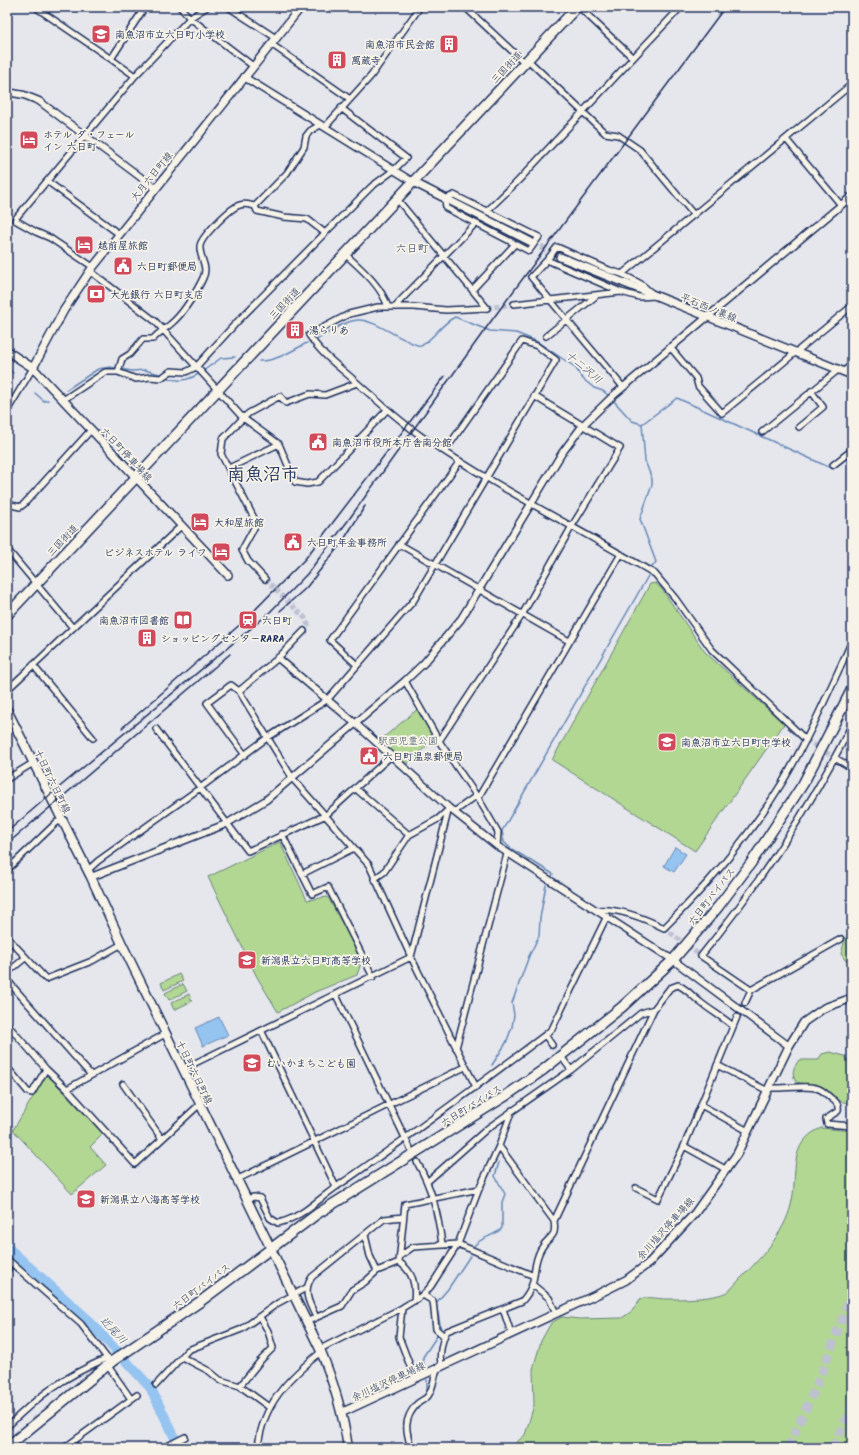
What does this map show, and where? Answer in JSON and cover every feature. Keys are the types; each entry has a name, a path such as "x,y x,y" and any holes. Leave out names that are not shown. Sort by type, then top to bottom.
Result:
{"highway":[{"name":"三国街道","path":"7,615 578,7"},
{"name":"六日町バイパス","path":"7,1447 110,1361 126,1352 201,1301 270,1248 324,1210 404,1158 459,1127 543,1070 622,1007 673,960 718,908 779,823 810,770 852,689"}],"main road":[{"name":"大月六日町線","path":"33,368 64,310 92,269 155,188 301,7"},
{"path":"413,182 531,242"},
{"name":"平石西ノ裏線","path":"560,257 794,353 852,375"},
{"name":"六日町停車場線","path":"7,351 33,368 228,575"},
{"name":"十日町六日町線","path":"7,710 89,874 236,1180 321,1350 343,1412 348,1448"},
{"name":"余川塩沢停車場線","path":"343,1412 626,1280 649,1263 694,1213 727,1170 789,1046 804,1022 824,1008 852,998"}],"street":[{"path":"111,59 145,7"},
{"path":"180,7 190,18 253,66"},
{"path":"207,7 190,18 135,76 15,220 50,238 92,269 136,305 162,329 219,389 243,418 279,444 296,482 307,484 318,482 387,410"},
{"path":"255,206 287,173 304,147 306,136 322,126 371,76 420,7"},
{"path":"465,7 605,133 618,135 640,150 694,215"},
{"path":"578,7 633,58"},
{"path":"487,211 518,181 681,7"},
{"path":"231,8 350,98"},
{"path":"38,9 135,76"},
{"path":"244,77 413,182"},
{"path":"622,274 852,84"},
{"path":"7,92 24,95 39,101 155,188"},
{"path":"63,400 105,372 118,372 136,380 150,377 161,378 177,370 186,372 198,368 237,322 325,233 371,187 394,170 406,158 341,108"},
{"path":"786,139 841,205"},
{"path":"47,181 119,234"},
{"path":"454,195 487,211 539,237 529,251 446,208 445,199 454,195"},
{"path":"89,874 226,824 266,800 293,779 405,681 442,642 461,619 562,453 583,425 623,387 852,196"},
{"path":"397,199 445,255 487,308 446,310 378,307 349,314 309,335 315,345 387,410 445,451 486,477 655,574 675,598 712,650 806,740"},
{"path":"118,372 122,359 130,354 143,339 153,339 162,329 173,322 203,279 206,268 199,252 200,243 204,237 233,207 240,204 255,206"},
{"path":"255,206 257,211 284,217 307,219 325,233"},
{"path":"396,307 399,302 475,224"},
{"path":"473,289 515,244"},
{"path":"623,387 531,277 557,247 609,270 622,274 641,284 655,296"},
{"path":"345,254 374,282 386,300 388,307"},
{"path":"547,260 621,292 639,297 655,296"},
{"path":"514,304 621,292"},
{"path":"546,336 568,320 597,295"},
{"path":"670,347 696,378 698,386 722,413 852,306"},
{"path":"89,874 98,861 267,738 327,700 414,600 436,566 486,477 556,360 537,346 522,342 445,451"},
{"path":"762,432 811,392 852,364"},
{"path":"7,412 33,368"},
{"path":"265,579 248,561 242,550 255,526 255,520 221,454 223,439 250,412 280,396 286,403 310,394 325,395 358,383"},
{"path":"800,427 823,406 811,392"},
{"path":"439,741 522,615 572,526 620,448 534,396"},
{"path":"7,504 20,507 24,504 91,430"},
{"path":"228,468 279,444"},
{"path":"833,465 852,450"},
{"path":"357,664 330,640 460,461"},
{"path":"7,690 181,526"},
{"path":"399,544 478,591 569,642"},
{"path":"7,549 73,628"},
{"path":"374,879 384,872 409,835 477,797 621,554"},
{"path":"239,691 278,658 304,631"},
{"path":"597,910 607,909 632,916 664,928 704,889 750,832 782,783 806,740 852,642"},
{"path":"278,658 356,724 452,810 507,854 607,916 673,960 789,1046"},
{"path":"33,665 93,738"},
{"path":"405,681 439,741 477,797 498,832 497,846"},
{"path":"245,755 207,703 231,685 239,691 293,779 369,865 374,879 411,957 465,1068 476,1087"},
{"path":"751,990 701,956 743,903 791,833 835,758 852,724"},
{"path":"156,729 226,824 248,851 326,815 391,756"},
{"path":"835,758 852,768"},
{"path":"7,779 33,763"},
{"path":"355,788 409,835"},
{"path":"183,1069 262,1032 411,957 452,810"},
{"path":"7,870 57,822 62,822"},
{"path":"282,834 312,894 328,887 373,976"},
{"path":"302,874 354,848"},
{"path":"456,1048 507,854"},
{"path":"246,1199 254,1196 260,1198 270,1218 278,1223 291,1221 545,1035 552,1029 607,916"},
{"path":"7,937 46,979 92,960 122,944"},
{"path":"745,1003 751,990 841,939"},
{"path":"7,973 25,958"},
{"path":"8,983 91,1075"},
{"path":"554,1221 654,1009 670,988 678,985 684,988 700,1002 722,1016 733,1026"},
{"path":"336,995 410,1148"},
{"path":"428,1181 488,1128 571,1070 641,1013 654,1009"},
{"path":"636,1188 658,1199 684,1146 737,1017"},
{"path":"7,1024 46,1069 67,1089 135,1164 200,1104"},
{"path":"262,1032 336,1187"},
{"path":"67,1089 165,1034"},
{"path":"545,1035 552,1045"},
{"path":"563,1059 571,1070"},
{"path":"717,1065 768,1090 796,1087 818,1089 836,1101 839,1107 838,1112 826,1119 827,1124 852,1126"},
{"path":"7,1067 28,1092 32,1093 46,1069"},
{"path":"236,1180 465,1068"},
{"path":"122,1084 162,1139"},
{"path":"701,1105 748,1130"},
{"path":"258,1448 264,1421 269,1407 295,1373 321,1350 414,1301 422,1295 446,1264 458,1244 479,1190 499,1146 512,1110"},
{"path":"411,1448 405,1423 417,1404 427,1397 432,1390 439,1368 444,1336 447,1331 522,1300 533,1285 537,1258 541,1248 554,1236 556,1230 554,1221 499,1146"},
{"path":"684,1146 727,1170"},
{"path":"417,1162 428,1181 434,1198 442,1244"},
{"path":"306,1322 342,1306 352,1290 365,1282 377,1271 398,1262 400,1256 405,1204 479,1190"},
{"path":"156,1385 188,1350 242,1329 278,1303 306,1288 312,1277 384,1219 403,1217"},
{"path":"365,1235 370,1256 377,1271"},
{"path":"400,1256 413,1247 458,1244 534,1276"},
{"path":"7,1259 80,1324 110,1361 131,1399"},
{"path":"398,1262 404,1266 413,1279 416,1287 414,1301"},
{"path":"533,1285 549,1298 556,1312"},
{"path":"306,1288 307,1298 316,1317"},
{"path":"422,1295 433,1301 436,1329 444,1336"},
{"path":"402,1308 399,1337 415,1379"},
{"path":"502,1309 511,1333"},
{"path":"240,1386 273,1348 268,1331 260,1317"},
{"path":"182,1357 209,1371 220,1380 240,1386 269,1407"},
{"path":"7,1427 50,1387 110,1361"},
{"path":"64,1448 137,1394"},
{"path":"167,1446 185,1437"}],"green space":[{"name":"南魚沼市立六日町中学校","path":"655,583 661,588 705,652 784,724 695,851 552,760 650,584"},
{"name":"駅西児童公園","path":"420,707 437,737 403,767 377,743"},
{"path":"280,842 307,900 328,897 362,960 357,975 315,992 278,1012 257,977 208,877"},
{"path":"852,934 852,962 846,961 841,954 845,939"},
{"path":"179,974 183,981 164,990 161,983"},
{"path":"183,984 187,991 169,1000 165,993"},
{"path":"189,994 192,1001 174,1010 171,1003"},
{"path":"830,1052 845,1056 852,1067 852,1105 838,1100 820,1087 796,1082 794,1079 793,1071 799,1060 818,1060 822,1054"},
{"path":"47,1074 103,1134 90,1147 106,1165 72,1194 13,1130"},
{"path":"821,1128 852,1131 852,1448 510,1448 525,1435 534,1405 533,1369 541,1341 551,1323 562,1317 579,1319 622,1318 632,1311 640,1299 644,1298 698,1298 714,1296 729,1291 763,1254 783,1226 791,1205 798,1151 803,1142 810,1135"}],"water":[{"path":"675,847 686,854 674,872 664,866"},
{"path":"219,1017 228,1035 203,1046 195,1028"}],"waterway":[{"name":"十二沢川","path":"318,339 342,325 358,320 372,323 421,346 446,323 455,317 490,331 516,333 536,341 575,367 583,379 594,388 603,391 609,396"},
{"name":"十二沢川","path":"259,361 278,358 307,343"},
{"name":"十二沢川","path":"203,371 221,358 235,357"},
{"name":"十二沢川","path":"66,390 98,369 110,367 132,371 145,370 163,375"},
{"name":"十二沢川","path":"7,368 13,373"},
{"name":"十二沢川","path":"166,377 175,380 184,380 200,373"},
{"name":"十二沢川","path":"35,393 44,401 48,400"},
{"name":"十二沢川","path":"642,424 677,398 833,469 852,455"},
{"name":"十二沢川","path":"612,399 632,421 642,424"},
{"path":"642,424 645,461 652,479 652,485 640,519 656,562 652,567"},
{"path":"552,876 553,874 510,848 504,842 502,831 648,576"},
{"path":"492,1065 506,1043 512,1027 514,1015 512,1003 529,956 539,936 540,918 546,885"},
{"path":"474,1246 481,1240 502,1228 502,1202 505,1194 495,1176 499,1162"},
{"name":"近尾川","path":"7,1247 85,1317 150,1387 180,1448"},
{"path":"424,1368 423,1357 441,1330 436,1303 448,1289 470,1256"},
{"path":"425,1396 427,1391 427,1380"},
{"path":"409,1425 411,1417 422,1403"},
{"path":"409,1429 415,1448"}],"tunnel":[{"path":"531,242 560,257"},
{"path":"487,308 514,304"},
{"path":"265,579 305,618 308,625 304,631"},
{"path":"806,740 835,758"},
{"path":"664,928 701,956"},
{"path":"737,1017 745,1003"},
{"path":"552,1045 561,1057"},
{"path":"788,1448 819,1380 852,1293"},
{"path":"833,1448 852,1406"}],"railway":[{"path":"7,832 267,615 307,574 347,522 489,324 725,7"},
{"path":"122,728 244,621 305,559 445,376"},
{"path":"280,611 306,588 343,541 365,506"},
{"path":"7,844 230,654"}],"place":[{"name":"南魚沼市立六日町小学校","path":"101,34"},
{"name":"南魚沼市民会館","path":"449,44"},
{"name":"萬蔵寺","path":"337,60"},
{"name":"ホテル ダ・フェール イン 六日町","path":"29,140"},
{"name":"越前屋旅館","path":"84,245"},
{"name":"六日町郵便局","path":"123,266"},
{"name":"大光銀行 六日町支店","path":"96,294"},
{"name":"湯らりあ","path":"295,330"},
{"name":"南魚沼市役所本庁舎南分館","path":"318,442"},
{"name":"大和屋旅館","path":"200,522"},
{"name":"六日町年金事務所","path":"293,542"},
{"name":"ビジネスホテル ライフ","path":"221,552"},
{"name":"南魚沼市図書館","path":"183,620"},
{"name":"六日町","path":"248,620"},
{"name":"ショッピングセンターRARA","path":"147,638"},
{"name":"南魚沼市立六日町中学校","path":"667,742"},
{"name":"六日町温泉郵便局","path":"369,756"},
{"name":"新潟県立六日町高等学校","path":"247,960"},
{"name":"むいかまちこども園","path":"252,1063"},
{"name":"新潟県立八海高等学校","path":"86,1199"}],"district":[{"name":"六日町","path":"412,248"},
{"name":"南魚沼市","path":"263,474"}]}
